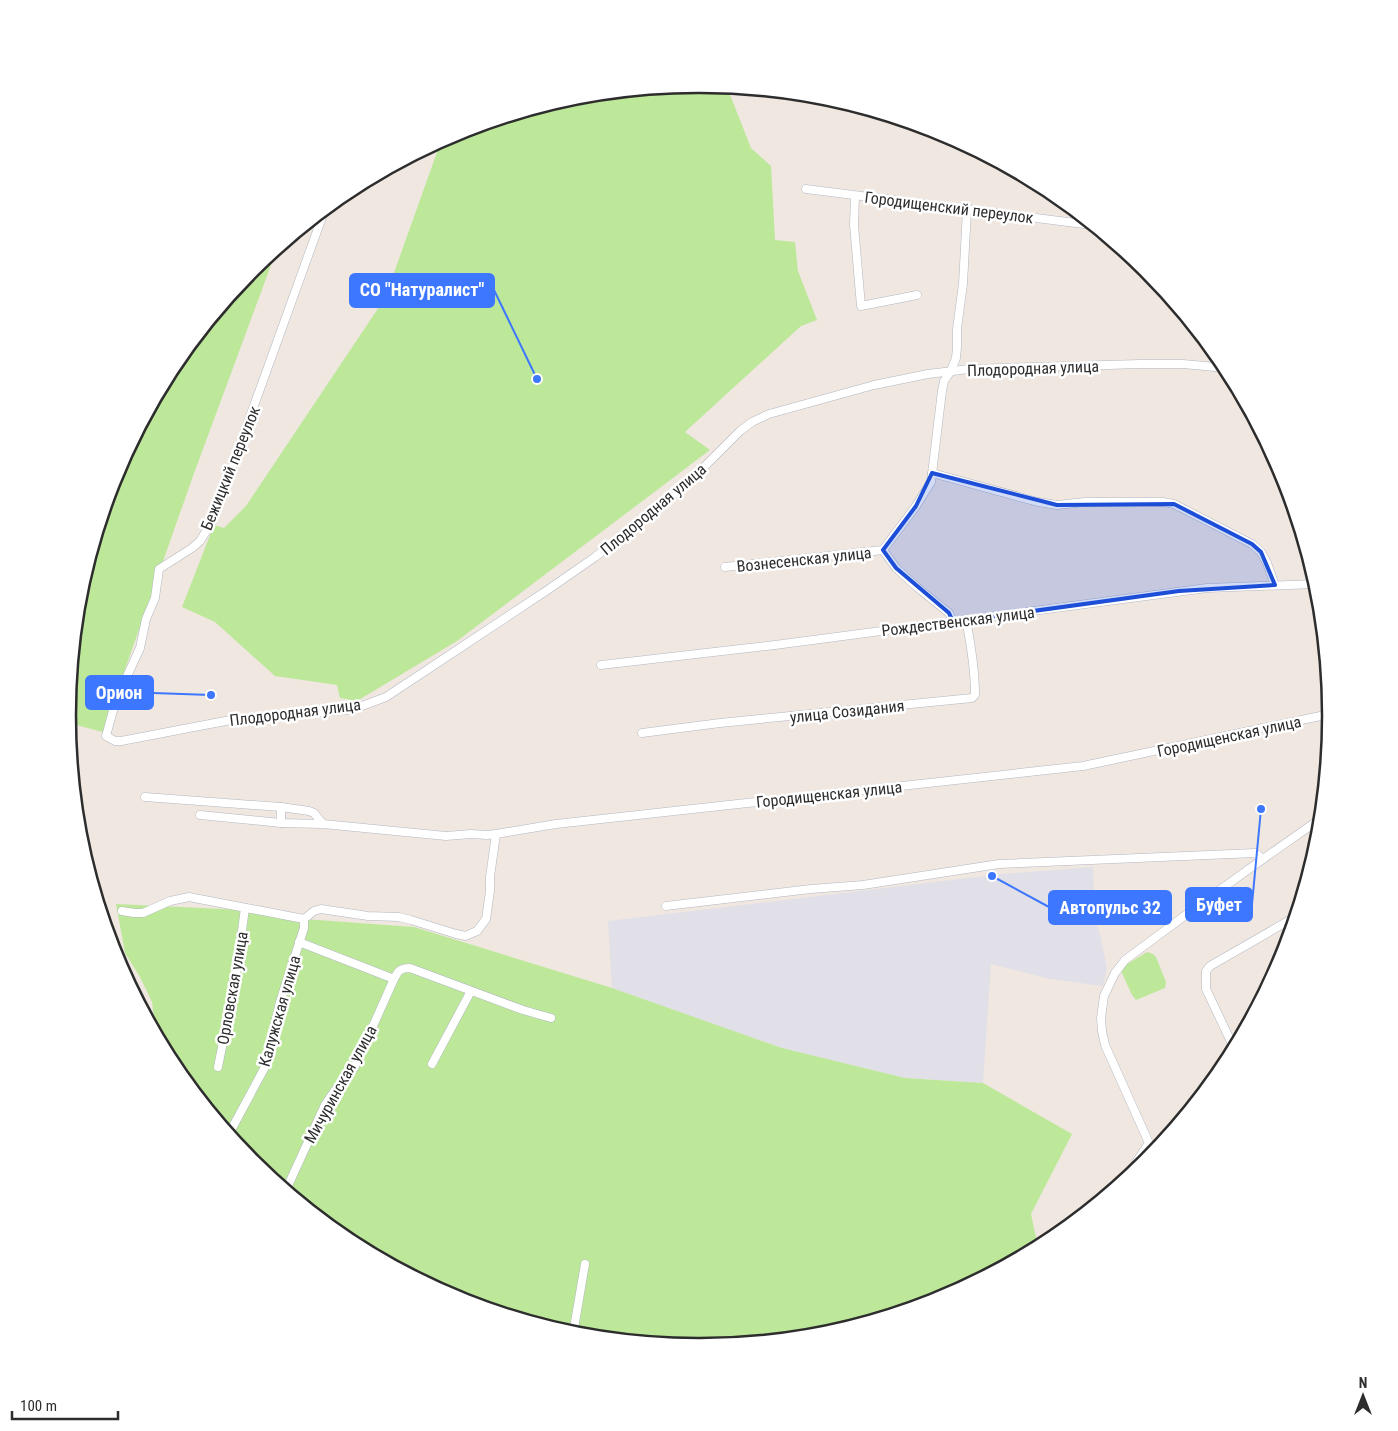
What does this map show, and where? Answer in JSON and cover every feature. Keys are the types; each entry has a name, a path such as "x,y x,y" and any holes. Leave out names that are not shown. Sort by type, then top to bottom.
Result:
{"street":[{"name":"Городищенский переулок","path":"806,189 1081,224"},
{"path":"855,196 854,225 861,306 916,295"},
{"path":"953,622 949,613 896,568 883,550 916,506 931,482 944,381 951,371 956,358 967,210"},
{"name":"Бежицкий переулок","path":"106,736 116,700 140,648 146,619 155,598 159,568 192,548 212,522 321,220"},
{"name":"Плодородная улица","path":"106,736 115,741 121,741 236,719 347,710 386,697 595,557 660,507 698,473 740,431 752,422 769,414 874,384 951,371 1140,364 1183,364 1215,367"},
{"path":"932,473 1038,502 1057,505 1085,502 1163,502 1174,504 1252,544 1261,552 1267,563 1274,585"},
{"name":"Вознесенская улица","path":"725,567 883,550"},
{"name":"Рождественская улица","path":"601,665 774,645 1207,588 1308,584"},
{"name":"улица Созидания","path":"642,733 720,723 972,698 975,695 975,680 966,620"},
{"name":"Городищенская улица","path":"200,816 281,823 323,824 446,836 487,835 556,824 1084,766 1322,716"},
{"name":"Городищенская улица","path":"145,797 281,807 309,811 314,813 323,824"},
{"path":"281,807 281,823"},
{"path":"1144,1151 1149,1143 1105,1045 1102,1031 1101,1018 1104,996 1115,973 1125,960 1312,825"},
{"path":"122,911 143,913 170,901 189,897 304,919 314,910 321,909 368,916 399,917 466,936 477,931 486,919 496,834"},
{"path":"666,906 811,889 863,885 999,864 1255,853 1263,860"},
{"name":"Орловская улица","path":"218,1067 235,983 246,908"},
{"name":"Калужская улица","path":"232,1128 265,1067 280,1002 304,928 304,919"},
{"path":"1230,1040 1206,989 1206,971 1210,966 1287,922"},
{"path":"299,942 394,979 398,971 403,968 410,968 471,992 551,1018"},
{"name":"Мичуринская улица","path":"289,1184 325,1105 335,1090 349,1076 356,1064 394,979"},
{"path":"432,1064 471,992"},
{"path":"574,1325 585,1264"}],"highlighted area":[{"path":"932,473 1057,505 1174,504 1252,544 1261,552 1275,585 1179,591 953,622 949,613 896,568 883,550 916,506"}],"shaded area":[{"path":"1093,867 1095,917 1107,969 1103,986 1050,979 991,964 983,1083 905,1078 782,1048 612,988 608,921 1002,874"}],"green space":[{"path":"658,94 730,94 751,148 771,166 775,240 795,242 798,271 817,320 801,326 685,432 710,450 457,641 357,701 340,698 337,685 275,676 215,622 182,607 214,525 224,528 246,506 385,298 438,151 499,126 538,114 578,105"},
{"path":"272,262 193,476 103,732 76,725 76,715 82,634 88,594 97,554 109,515 140,440 181,370 205,336 231,305"},
{"path":"116,904 245,910 304,919 414,927 612,988 782,1048 905,1078 983,1083 1072,1134 1031,1214 1036,1239 1010,1255 937,1291 860,1317 780,1333 740,1337 658,1337 578,1326 538,1317 499,1305 461,1291 424,1274 388,1255 353,1233 288,1184 231,1126 205,1095 181,1061 154,1016 152,1002 140,977 125,953"},
{"path":"1147,952 1156,957 1166,982 1165,988 1136,1000 1121,971 1124,966"}],"place":[{"name":"СО \"Натуралист\"","path":"537,379"},
{"name":"Орион","path":"211,695"},
{"name":"Буфет","path":"1261,809"},
{"name":"Автопульс 32","path":"992,876"}]}
